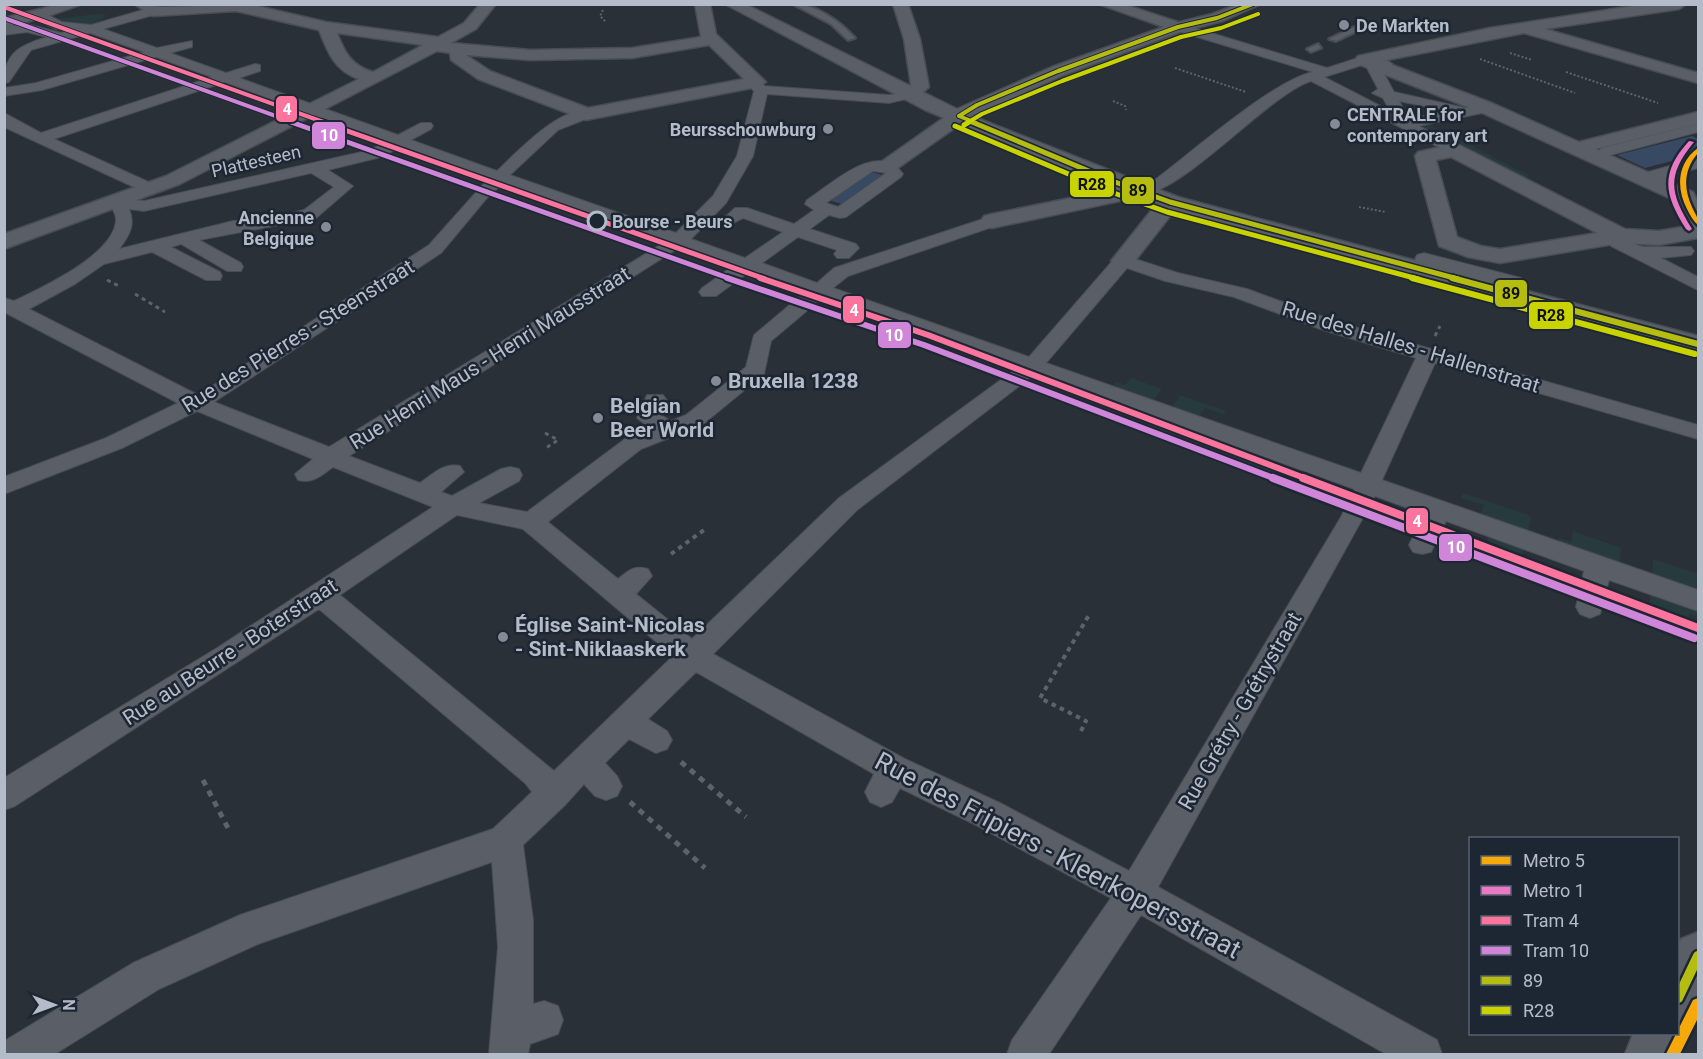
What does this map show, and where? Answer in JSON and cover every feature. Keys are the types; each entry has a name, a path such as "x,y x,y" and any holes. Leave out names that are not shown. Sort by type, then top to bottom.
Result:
{"street":[{"path":"16,4 35,22 60,32"},
{"path":"4,242 118,212 147,198 470,26 489,4"},
{"path":"702,4 708,36 759,86"},
{"path":"732,4 909,94 1170,202 1428,264 1483,269 1698,344"},
{"path":"460,49 457,56 484,75 586,114 673,98 759,86 889,99 909,94 920,87 912,39 900,4"},
{"path":"1106,4 1179,22 1321,77 1390,95 1479,110"},
{"path":"1141,4 1248,32"},
{"path":"886,167 840,213 813,204 886,167 978,105 1179,22 1206,20 1254,4"},
{"path":"91,29 106,16 148,8 239,5 326,27 440,42"},
{"path":"4,30 35,22 72,6"},
{"path":"9,307 196,403 453,506 531,522 633,444 694,420 756,369 759,341 840,272 992,221 1158,186 1298,81 1523,28 1590,15 1649,9 1684,11"},
{"path":"4,23 35,22"},
{"path":"4,79 24,46 35,22"},
{"path":"326,27 342,65 357,74 375,78"},
{"path":"1523,28 1698,78"},
{"path":"4,39 24,46 60,32 91,29 312,109 363,134 446,150 499,177 587,215 617,211 651,229 680,240 856,302 927,320 1033,365 1698,601"},
{"path":"440,42 442,47 476,48 530,55 632,53 712,40"},
{"path":"4,92 37,87 187,44"},
{"path":"1319,50 1372,63 1479,110 1594,148 1664,182 1685,197 1698,224"},
{"path":"632,53 646,68"},
{"path":"1372,63 1404,124"},
{"path":"40,138 220,77 255,68"},
{"path":"1321,77 1404,124 1460,160 1593,231"},
{"path":"659,83 673,98"},
{"name":"Rue Henri Maus - Henri Mausstraat","path":"307,474 351,442 528,343 680,240 720,199 745,156 759,86"},
{"path":"1404,124 1479,110"},
{"name":"Rue des Pierres - Steenstraat","path":"4,486 114,443 222,390 409,273 435,249 480,195 554,127 586,114"},
{"path":"1594,148 1698,118"},
{"path":"6,122 40,138 147,198"},
{"path":"363,134 385,122 391,124"},
{"name":"Plattesteen","path":"147,198 313,168 371,155 402,141 406,135 426,126"},
{"path":"1594,148 1698,128"},
{"path":"1594,148 1664,182 1697,190"},
{"path":"1483,269 1447,241 1425,156 1443,149 1619,239 1698,284"},
{"path":"420,160 423,162 446,150"},
{"path":"1664,182 1698,163"},
{"path":"100,259 157,247 233,226 271,223 310,213 345,186 313,168"},
{"path":"147,198 177,186"},
{"path":"21,1054 146,976 253,928 464,857 505,840 554,795 607,783 627,722 848,504 1003,390 1033,365 1123,261 1170,202"},
{"path":"709,292 826,209"},
{"path":"708,211 737,219 741,212 850,248 842,253 845,260 860,266"},
{"path":"9,307 69,280 100,259 117,240 118,212"},
{"path":"1428,264 1483,269 1505,256 1619,239 1659,238 1698,231"},
{"path":"1659,238 1692,255"},
{"path":"185,239 234,267"},
{"path":"157,247 213,276"},
{"path":"1640,253 1692,255"},
{"name":"Rue des Halles - Hallenstraat","path":"1123,261 1172,277 1240,293 1330,326 1698,432"},
{"name":"Rue Grétry - Grétrystraat","path":"1026,1054 1135,893 1353,518 1429,353"},
{"path":"655,400 657,402 648,418 672,430"},
{"path":"422,494 452,472"},
{"name":"Rue au Beurre - Boterstraat","path":"4,796 227,657 453,506 510,475"},
{"path":"1422,545 1439,509"},
{"name":"Rue des Fripiers - Kleerkopersstraat","path":"531,522 694,657 888,780 988,814 1135,893 1423,1054"},
{"path":"1590,607 1598,565"},
{"path":"618,594 639,576"},
{"path":"320,594 536,773 554,795"},
{"path":"627,722 656,740"},
{"path":"505,840 512,868 522,1035"},
{"path":"1679,994 1698,956"},
{"path":"1650,1054 1660,1035"}],"lane":[{"path":"796,5 834,22 851,38"},
{"path":"802,18 816,14"},
{"path":"1333,39 1364,26"}],"path":[{"path":"603,10 600,16 605,21"},
{"path":"1479,58 1575,93"},
{"path":"1175,68 1270,100"},
{"path":"1566,72 1658,103"},
{"path":"1113,101 1125,106 1126,110"},
{"path":"1359,207 1386,212"},
{"path":"135,294 165,312"},
{"path":"545,434 558,440 546,448"},
{"path":"671,554 680,550 704,530"},
{"path":"1081,731 1086,721 1040,698 1089,615"},
{"path":"681,762 712,784 720,796 746,817"},
{"path":"203,780 230,832"},
{"path":"607,783 705,868"}],"green space":[{"path":"106,15 88,25 74,25 53,19"},
{"path":"1426,123 1438,130 1436,131 1454,140 1458,139 1530,176 1525,178 1424,127"},
{"path":"1131,378 1162,389 1154,400 1114,386 1116,382 1125,385"},
{"path":"1180,395 1226,411 1223,414 1205,408 1199,416 1172,407"},
{"path":"1154,415 1191,429 1189,432 1179,429 1174,438 1146,428"},
{"path":"1239,446 1278,460 1271,473 1231,459"},
{"path":"1463,493 1531,516 1528,532 1481,515 1484,505 1461,498"},
{"path":"1573,531 1621,548 1619,564 1558,542 1559,538 1571,542"},
{"path":"1489,536 1524,548 1520,564 1463,543 1464,539 1486,547"},
{"path":"1653,559 1698,574 1698,592 1652,575"},
{"path":"1651,594 1698,611 1698,617 1689,614 1688,625 1627,603 1627,598 1649,606"}],"water":[{"path":"1692,136 1698,139 1698,154 1645,168 1617,155"},
{"path":"868,171 886,176 845,205 826,199"}],"metro line":[{"name":"1","path":"1689,229 1676,206 1671,185 1675,163 1691,142"},
{"name":"5","path":"1698,150 1690,159 1683,177 1684,195 1698,223"},
{"name":"5","path":"1673,1054 1698,1005"}],"tram line":[{"name":"4","path":"4,7 672,248 928,335 1698,628"},
{"name":"10","path":"4,18 668,258 924,345 1694,638"}],"transit line":[{"name":"89","path":"959,116 977,105 1058,71 1178,27 1217,18 1253,4"},
{"name":"R28","path":"964,125 982,114 1062,81 1181,37 1221,28 1258,14"},
{"name":"89","path":"959,116 1115,182 1170,202 1698,344"},
{"name":"R28","path":"955,126 1111,192 1167,212 1695,354"},
{"name":"89","path":"1679,996 1698,956"}],"place":[{"name":"De Markten","path":"1344,25"},
{"name":"CENTRALE for contemporary art","path":"1335,124"},
{"name":"Beursschouwburg","path":"828,129"},
{"name":"Bourse - Beurs","path":"597,221"},
{"name":"Ancienne Belgique","path":"326,227"},
{"name":"Bruxella 1238","path":"716,381"},
{"name":"Belgian Beer World","path":"598,418"},
{"name":"Église Saint-Nicolas - Sint-Niklaaskerk","path":"503,637"}]}
